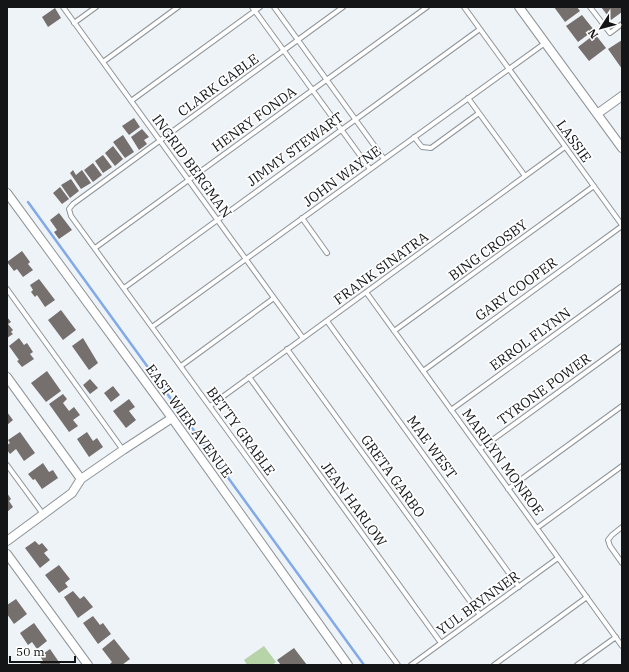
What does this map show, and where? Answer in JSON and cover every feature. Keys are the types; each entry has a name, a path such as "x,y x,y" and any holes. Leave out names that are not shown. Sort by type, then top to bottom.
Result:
{"street":[{"path":"519,7 622,148"},
{"path":"597,114 622,96"},
{"name":"EAST WIER AVENUE","path":"7,193 172,418 348,665"},
{"path":"7,377 81,479"},
{"path":"7,541 72,493 81,479 172,418"},
{"path":"7,554 88,665"}],"lane":[{"name":"INGRID BERGMAN","path":"63,7 303,338"},
{"path":"74,22 96,7"},
{"path":"103,62 178,7"},
{"path":"131,101 254,9 260,7"},
{"path":"274,7 384,159"},
{"name":"CLARK GABLE","path":"69,209 73,204 343,7"},
{"name":"HENRY FONDA","path":"95,248 426,7"},
{"name":"LASSIE","path":"464,7 622,226"},
{"path":"590,7 610,33 622,24"},
{"path":"254,9 370,169"},
{"name":"JIMMY STEWART","path":"124,288 480,29"},
{"name":"JOHN WAYNE","path":"152,327 545,42"},
{"path":"468,98 525,176"},
{"path":"414,137 422,147 431,148 479,113"},
{"name":"FRANK SINATRA","path":"210,406 565,147"},
{"name":"BING CROSBY","path":"394,331 594,186"},
{"name":"BETTY GRABLE","path":"69,209 71,216 398,665"},
{"path":"302,218 326,253"},
{"name":"GARY COOPER","path":"423,371 622,226"},
{"name":"ERROL FLYNN","path":"451,410 622,286"},
{"path":"7,289 123,450"},
{"name":"MARILYN MONROE","path":"366,292 622,646"},
{"path":"181,366 274,298"},
{"name":"MAE WEST","path":"327,321 519,587"},
{"name":"TYRONE POWER","path":"480,449 622,346"},
{"name":"GRETA GARBO","path":"287,349 480,615"},
{"name":"JEAN HARLOW","path":"249,378 441,643"},
{"path":"508,489 622,406"},
{"path":"7,465 43,515"},
{"path":"537,528 622,466"},
{"path":"622,527 608,540 610,546 622,563"},
{"name":"YUL BRYNNER","path":"411,665 558,558"},
{"path":"494,665 587,597"},
{"path":"577,665 616,637"}],"green space":[{"path":"264,646 276,662 272,665 247,665 244,660"}],"building":[{"path":"554,7 577,7 580,11 565,22"},
{"path":"601,7 622,7 622,12 611,20"},
{"path":"55,8 61,18 48,27 42,17"},
{"path":"582,15 594,30 578,42 566,26"},
{"path":"595,34 606,48 589,61 578,47"},
{"path":"622,40 622,69 608,49"},
{"path":"134,118 140,127 129,135 122,126"},
{"path":"142,129 149,137 144,140 147,144 139,150 131,137"},
{"path":"123,135 134,152 125,158 113,142"},
{"path":"113,146 123,159 115,166 105,153"},
{"path":"103,155 112,167 103,173 95,161"},
{"path":"93,163 102,175 93,182 84,170"},
{"path":"73,170 76,175 82,170 91,183 81,189 70,173"},
{"path":"71,179 79,191 70,198 61,185"},
{"path":"60,187 69,199 62,204 53,193"},
{"path":"59,213 72,230 59,239 54,232 57,230 50,220"},
{"path":"22,251 30,262 28,264 33,270 23,277 17,269 14,271 7,262"},
{"path":"39,279 55,300 45,307 37,295 35,297 31,292 33,290 30,285"},
{"path":"61,310 76,330 63,340 48,320"},
{"path":"7,317 11,322 8,324 13,330 11,332 13,334 7,338"},
{"path":"19,338 24,345 27,343 33,352 30,354 34,359 22,367 9,346"},
{"path":"83,338 98,363 89,370 72,346"},
{"path":"47,371 61,391 46,402 31,383"},
{"path":"90,379 98,388 90,394 83,385"},
{"path":"113,386 120,395 111,402 104,393"},
{"path":"63,394 67,399 63,403 69,411 74,407 80,415 73,420 78,426 69,432 49,404"},
{"path":"129,399 135,407 129,411 136,420 126,428 113,411"},
{"path":"7,412 13,420 7,425"},
{"path":"20,432 35,453 24,461 16,449 10,454 7,450 7,445 10,443 8,440"},
{"path":"87,432 93,441 97,438 103,447 89,457 77,439"},
{"path":"43,463 49,472 53,470 58,478 42,489 35,479 33,480 28,474"},
{"path":"7,493 11,499 9,501 13,507 7,512"},
{"path":"35,541 39,545 42,543 48,550 44,553 50,560 40,568 25,548"},
{"path":"59,565 70,579 65,583 68,587 59,593 45,575"},
{"path":"73,591 80,599 84,596 93,607 78,618 64,597"},
{"path":"16,599 27,614 14,624 7,614 7,605"},
{"path":"93,616 100,625 103,623 111,634 98,644 83,623"},
{"path":"34,623 47,641 37,649 32,642 28,645 20,633"},
{"path":"114,639 130,659 122,665 111,665 110,664 112,662 102,649"},
{"path":"294,648 307,665 281,665 277,660"},
{"path":"50,649 61,665 42,665 40,663 43,661 40,656"}],"waterway":[{"path":"28,202 364,665"}]}
